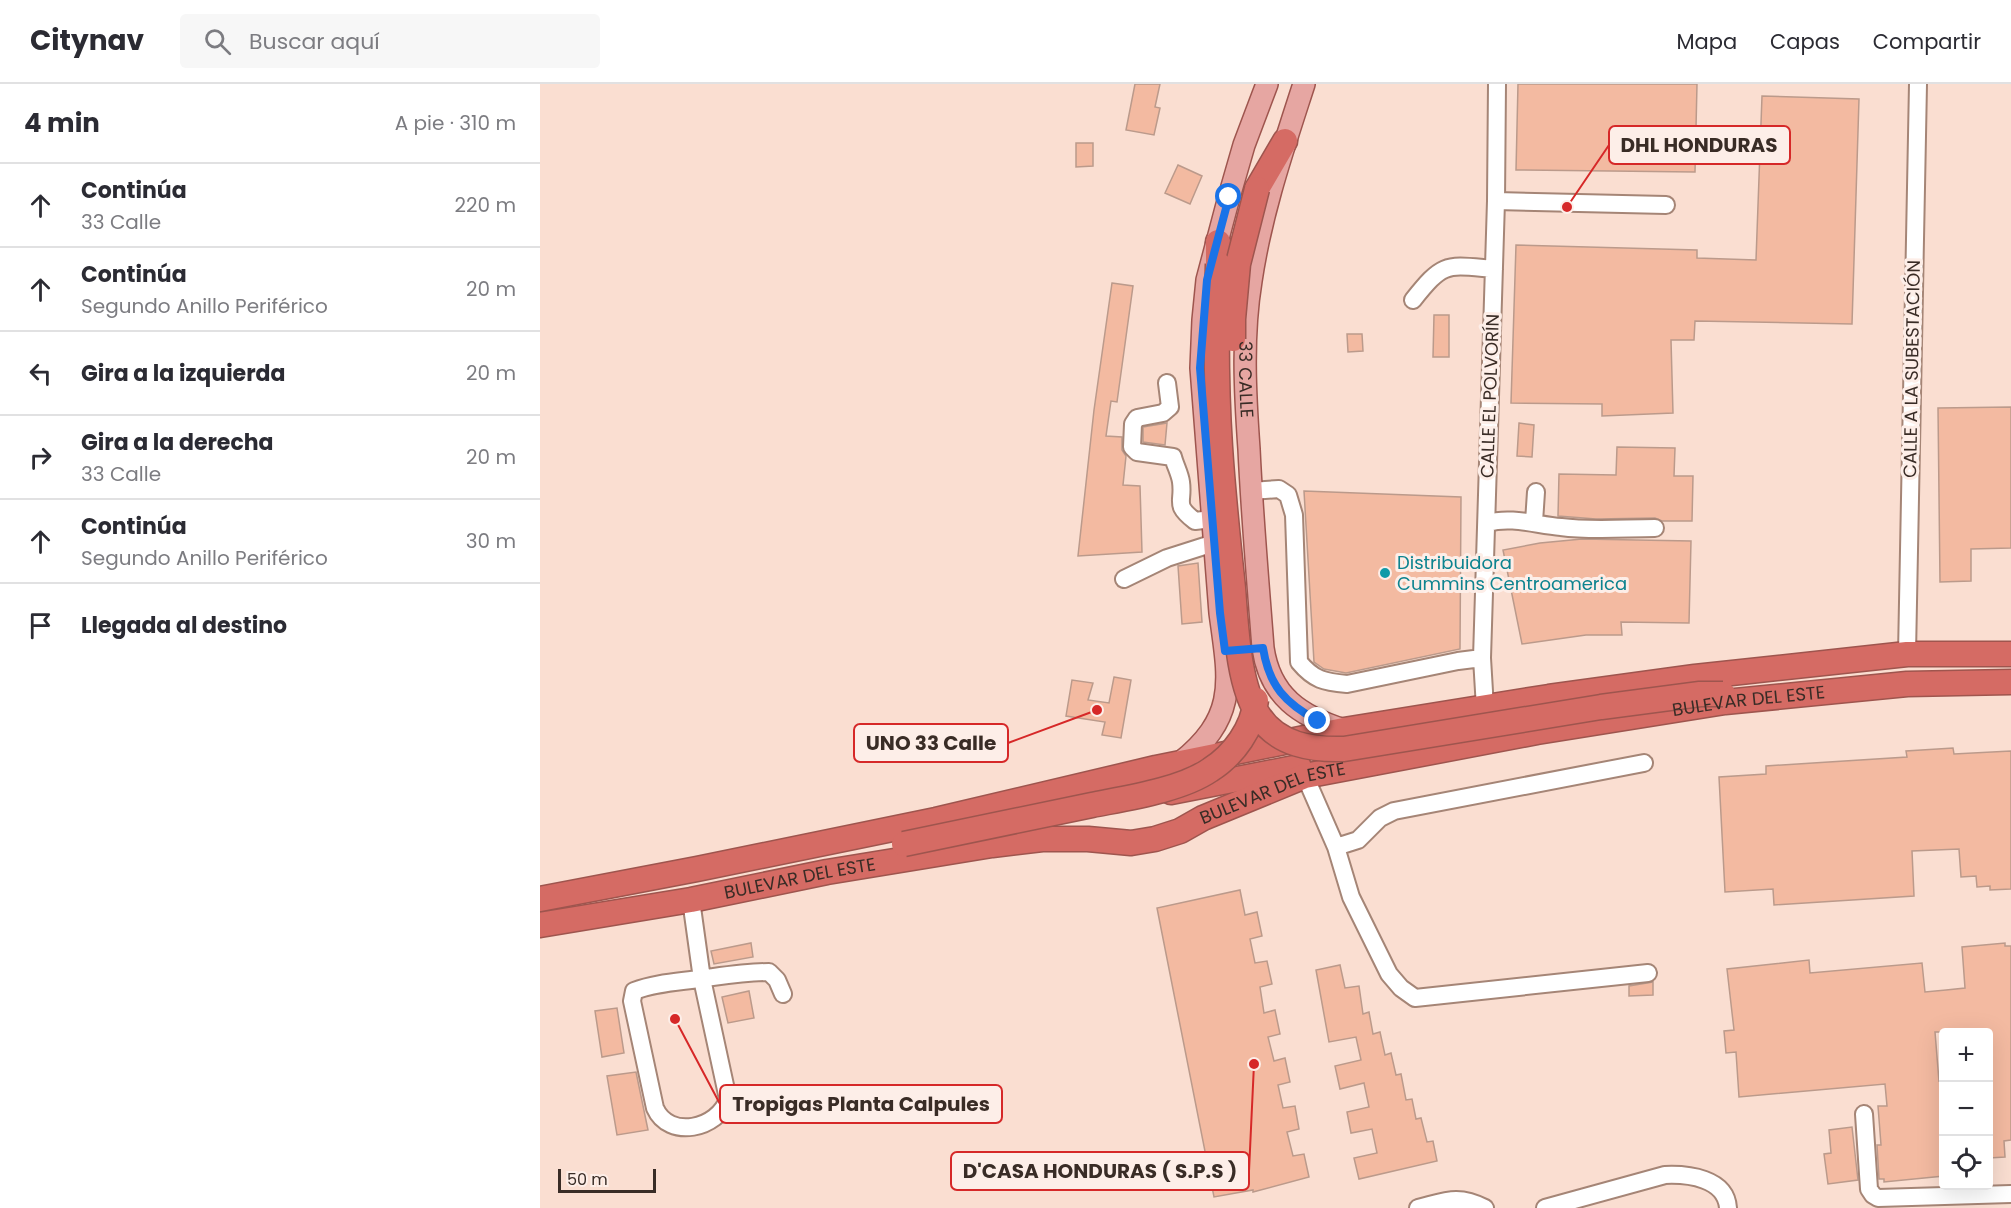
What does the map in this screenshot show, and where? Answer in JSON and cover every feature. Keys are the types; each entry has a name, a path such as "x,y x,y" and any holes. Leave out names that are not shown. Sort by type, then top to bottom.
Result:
{"highway":[{"path":"827,872 874,852 904,844 1114,800 1187,782 1220,764 1231,753 1246,730 1256,702 1257,686 1234,430 1233,319 1238,264 1257,189 1285,141"},
{"path":"1218,253 1216,343 1220,446 1234,599 1244,682 1252,705 1269,728 1287,740 1301,745 1344,749 1601,707 1700,694 1763,698"},
{"name":"BULEVAR DEL ESTE","path":"540,899 936,820 1180,763 1344,730 1549,697 1695,677 1907,654 2011,654"},
{"name":"BULEVAR DEL ESTE","path":"540,925 691,900 827,872 992,845 1042,840 1088,839 1131,843 1155,839 1180,831 1203,818 1305,776 1537,732 1725,702 1907,684 2011,682"},
{"path":"1153,769 1162,789 1172,793 1327,762 1365,765"}],"main road":[{"path":"1180,763 1208,738 1220,718 1226,695 1225,651 1200,368 1207,280 1218,253 1244,145 1267,84"},
{"name":"33 CALLE","path":"1304,84 1262,223 1251,282 1246,336 1246,407 1251,491 1263,648 1272,681 1294,706 1318,721 1344,730"},
{"path":"1225,651 1263,648"}],"street":[{"name":"CALLE EL POLVORÍN","path":"1485,708 1482,658 1496,201 1497,84"},
{"name":"CALLE A LA SUBESTACIÓN","path":"1907,654 1918,84"},
{"path":"1496,201 1666,205"},
{"path":"1413,300 1436,272 1443,269 1457,267 1494,269"},
{"path":"1167,383 1170,407 1163,413 1137,418 1132,424 1132,447 1137,452 1173,458 1181,482 1179,503 1186,514 1195,521 1212,519"},
{"path":"1251,491 1278,489 1288,495 1294,515 1299,662 1310,675 1328,683 1347,684 1482,658"},
{"path":"1534,522 1536,492"},
{"path":"1487,523 1499,520 1534,522 1562,527 1655,528"},
{"path":"1124,579 1167,558 1214,543"},
{"path":"1336,847 1358,840 1380,818 1394,811 1644,763"},
{"path":"1305,776 1336,847 1351,897 1389,974 1401,988 1415,998 1648,973"},
{"path":"691,900 702,979 728,1100 724,1110 702,1125 679,1128 662,1119 655,1108 632,1001 634,991 646,986 702,979 749,972 769,972 777,980 783,994"},
{"path":"1864,1114 1869,1189 1878,1198 2011,1194"},
{"path":"1545,1208 1665,1175 1681,1174 1700,1177 1719,1188 1728,1208"},
{"path":"1418,1208 1452,1200 1469,1200 1485,1208"}],"building":[{"path":"1135,84 1160,84 1155,107 1160,108 1154,135 1126,130"},
{"path":"1518,84 1697,84 1695,172 1516,170"},
{"path":"1762,96 1859,99 1852,324 1695,321 1694,340 1671,340 1673,413 1602,416 1602,404 1511,403 1516,245 1697,250 1697,258 1756,260"},
{"path":"1076,143 1093,143 1093,166 1076,167"},
{"path":"1178,165 1202,176 1190,204 1165,193"},
{"path":"1112,283 1133,286 1117,402 1111,401 1106,436 1122,437 1122,450 1126,456 1123,485 1140,486 1142,552 1078,556 1094,410"},
{"path":"1434,315 1449,315 1449,357 1433,357"},
{"path":"1347,334 1362,334 1363,351 1348,352"},
{"path":"2011,407 2011,548 1971,549 1971,581 1940,582 1938,408"},
{"path":"1167,423 1165,445 1143,442 1143,427"},
{"path":"1519,423 1534,425 1532,457 1517,456"},
{"path":"1617,447 1675,448 1674,476 1693,476 1692,521 1558,516 1559,474 1616,475"},
{"name":"Distribuidora Cummins Centroamerica","path":"1304,491 1461,497 1460,649 1346,673 1324,669 1314,662"},
{"path":"1582,539 1691,541 1689,623 1621,622 1622,635 1586,635 1522,644 1503,550 1540,543"},
{"path":"1198,563 1202,622 1182,624 1178,566"},
{"path":"1114,677 1131,680 1121,738 1102,735 1105,722 1066,716 1072,680 1093,683 1088,700 1109,703"},
{"path":"1953,748 1954,754 2011,751 2011,889 1990,890 1990,886 1977,887 1976,876 1961,877 1959,849 1912,851 1914,896 1774,905 1773,889 1725,892 1719,777 1766,774 1766,766 1907,757 1906,751"},
{"path":"1240,890 1245,915 1257,912 1262,936 1250,939 1255,963 1267,961 1272,984 1260,987 1264,1013 1275,1010 1280,1034 1268,1037 1274,1061 1285,1058 1290,1082 1278,1085 1283,1108 1295,1106 1299,1129 1287,1132 1293,1156 1304,1154 1309,1177 1253,1192 1253,1190 1214,1197 1157,908"},
{"path":"751,943 753,957 714,964 711,951"},
{"path":"2005,943 2005,946 2011,946 2011,1140 2004,1141 2005,1157 1993,1158 1993,1028 1939,1028 1939,1032 1935,1032 1939,1081 1939,1176 1884,1182 1884,1179 1879,1179 1877,1145 1881,1145 1878,1106 1887,1106 1885,1084 1739,1097 1736,1052 1726,1053 1724,1031 1734,1030 1727,969 1809,960 1810,973 1922,963 1925,992 1965,988 1962,947"},
{"path":"1340,965 1345,988 1359,986 1363,1014 1369,1012 1373,1034 1380,1032 1385,1055 1391,1053 1396,1075 1401,1074 1406,1100 1412,1099 1416,1119 1421,1118 1427,1142 1433,1141 1437,1161 1359,1179 1354,1158 1377,1153 1372,1129 1351,1133 1347,1112 1369,1107 1364,1083 1340,1089 1335,1066 1361,1060 1356,1037 1329,1042 1316,970"},
{"path":"1653,982 1653,995 1629,996 1629,986"},
{"path":"749,991 754,1018 728,1023 722,997"},
{"path":"617,1008 624,1053 602,1057 595,1011"},
{"path":"636,1072 648,1130 617,1135 607,1076"},
{"path":"1852,1127 1858,1180 1828,1184 1824,1154 1831,1153 1829,1130"}],"place":[{"name":"DHL HONDURAS","path":"1567,207"},
{"name":"Distribuidora Cummins Centroamerica","path":"1385,573"},
{"name":"UNO 33 Calle","path":"1097,710"},
{"name":"Tropigas Planta Calpules","path":"675,1019"},
{"name":"D'CASA HONDURAS ( S.P.S )","path":"1254,1064"}],"route":[{"path":"1229,197 1207,280 1200,368 1225,651 1263,648 1268,670 1278,690 1294,706 1318,721"}]}
